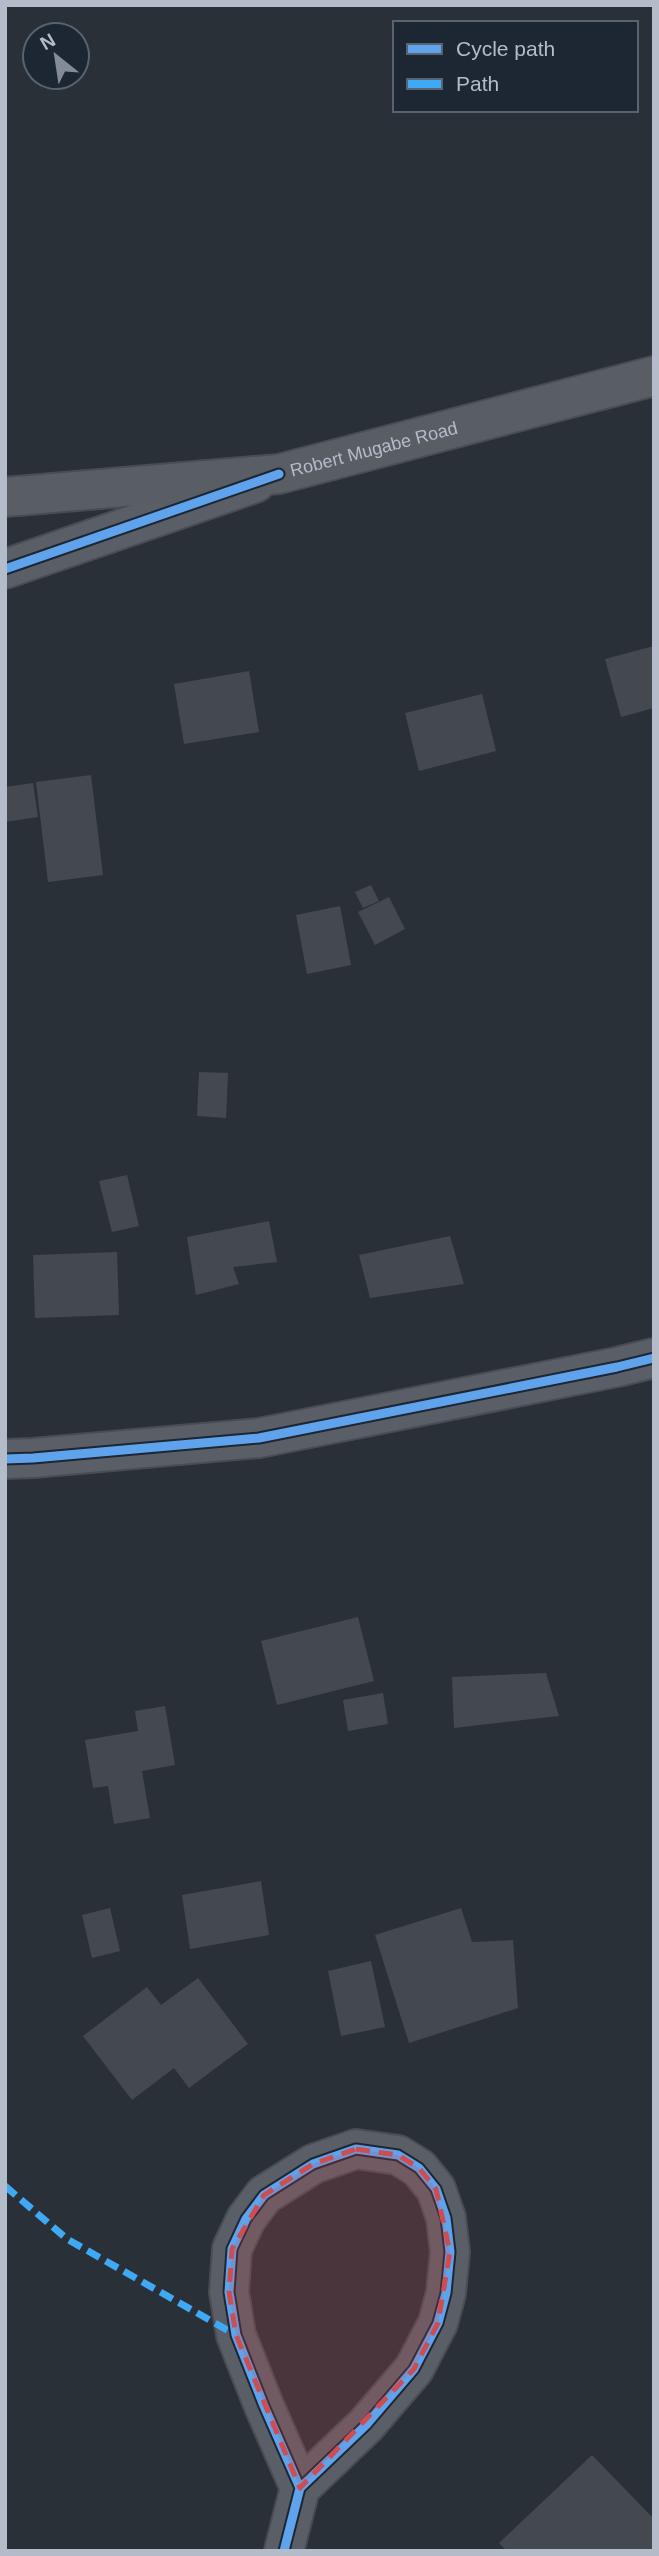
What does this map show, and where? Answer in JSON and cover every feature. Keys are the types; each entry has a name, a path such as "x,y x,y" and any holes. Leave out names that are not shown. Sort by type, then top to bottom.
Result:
{"main road":[{"name":"Robert Mugabe Road","path":"5,497 279,474 654,376"}],"street":[{"path":"5,569 279,474"},
{"path":"5,1459 259,1438 654,1358"},
{"path":"284,2551 300,2488 366,2425 414,2369 439,2323 446,2293 450,2252 446,2218 436,2189 419,2168 398,2155 356,2149 313,2164 264,2195 246,2219 232,2249 229,2292 236,2335 300,2488"}],"highlighted area":[{"path":"356,2149 398,2155 419,2168 436,2189 450,2252 438,2323 414,2369 300,2488 236,2335 229,2292 232,2249 264,2195 313,2164"}],"building":[{"path":"654,646 654,708 621,717 605,659"},
{"path":"249,671 259,732 184,744 174,684"},
{"path":"482,694 496,751 419,771 405,713"},
{"path":"91,775 103,875 48,882 36,782"},
{"path":"33,783 38,817 5,822 5,787"},
{"path":"371,885 379,901 363,908 355,892"},
{"path":"389,897 405,929 375,945 358,912"},
{"path":"340,906 351,965 307,974 296,915"},
{"path":"199,1072 228,1073 226,1118 197,1116"},
{"path":"127,1175 139,1226 112,1232 99,1181"},
{"path":"269,1221 277,1262 233,1267 239,1284 196,1295 187,1237"},
{"path":"450,1236 464,1284 370,1298 359,1255"},
{"path":"117,1252 119,1315 35,1318 33,1255"},
{"path":"358,1617 374,1681 277,1705 261,1641"},
{"path":"546,1673 559,1716 454,1728 452,1677"},
{"path":"383,1693 388,1724 348,1731 343,1700"},
{"path":"165,1706 175,1765 142,1771 150,1818 114,1824 108,1786 93,1788 85,1740 138,1731 135,1711"},
{"path":"261,1881 269,1935 190,1949 182,1895"},
{"path":"110,1908 120,1951 92,1958 82,1915"},
{"path":"461,1908 472,1942 513,1940 518,2008 409,2043 375,1935"},
{"path":"371,1961 385,2027 341,2036 328,1971"},
{"path":"198,1978 248,2044 189,2088 174,2068 132,2100 83,2036 147,1987 161,2005"},
{"path":"592,2455 654,2519 654,2551 507,2551 499,2543"}],"marked path":[{"path":"5,2186 67,2239 236,2335"}],"cycle path":[{"path":"5,569 279,474"},
{"path":"5,1459 259,1438 654,1358"},
{"path":"284,2551 300,2488 366,2425 414,2369 438,2323 446,2293 450,2252 446,2218 436,2189 419,2168 398,2155 356,2149 313,2164 264,2195 246,2219 232,2249 229,2292 236,2335 300,2488"}]}
